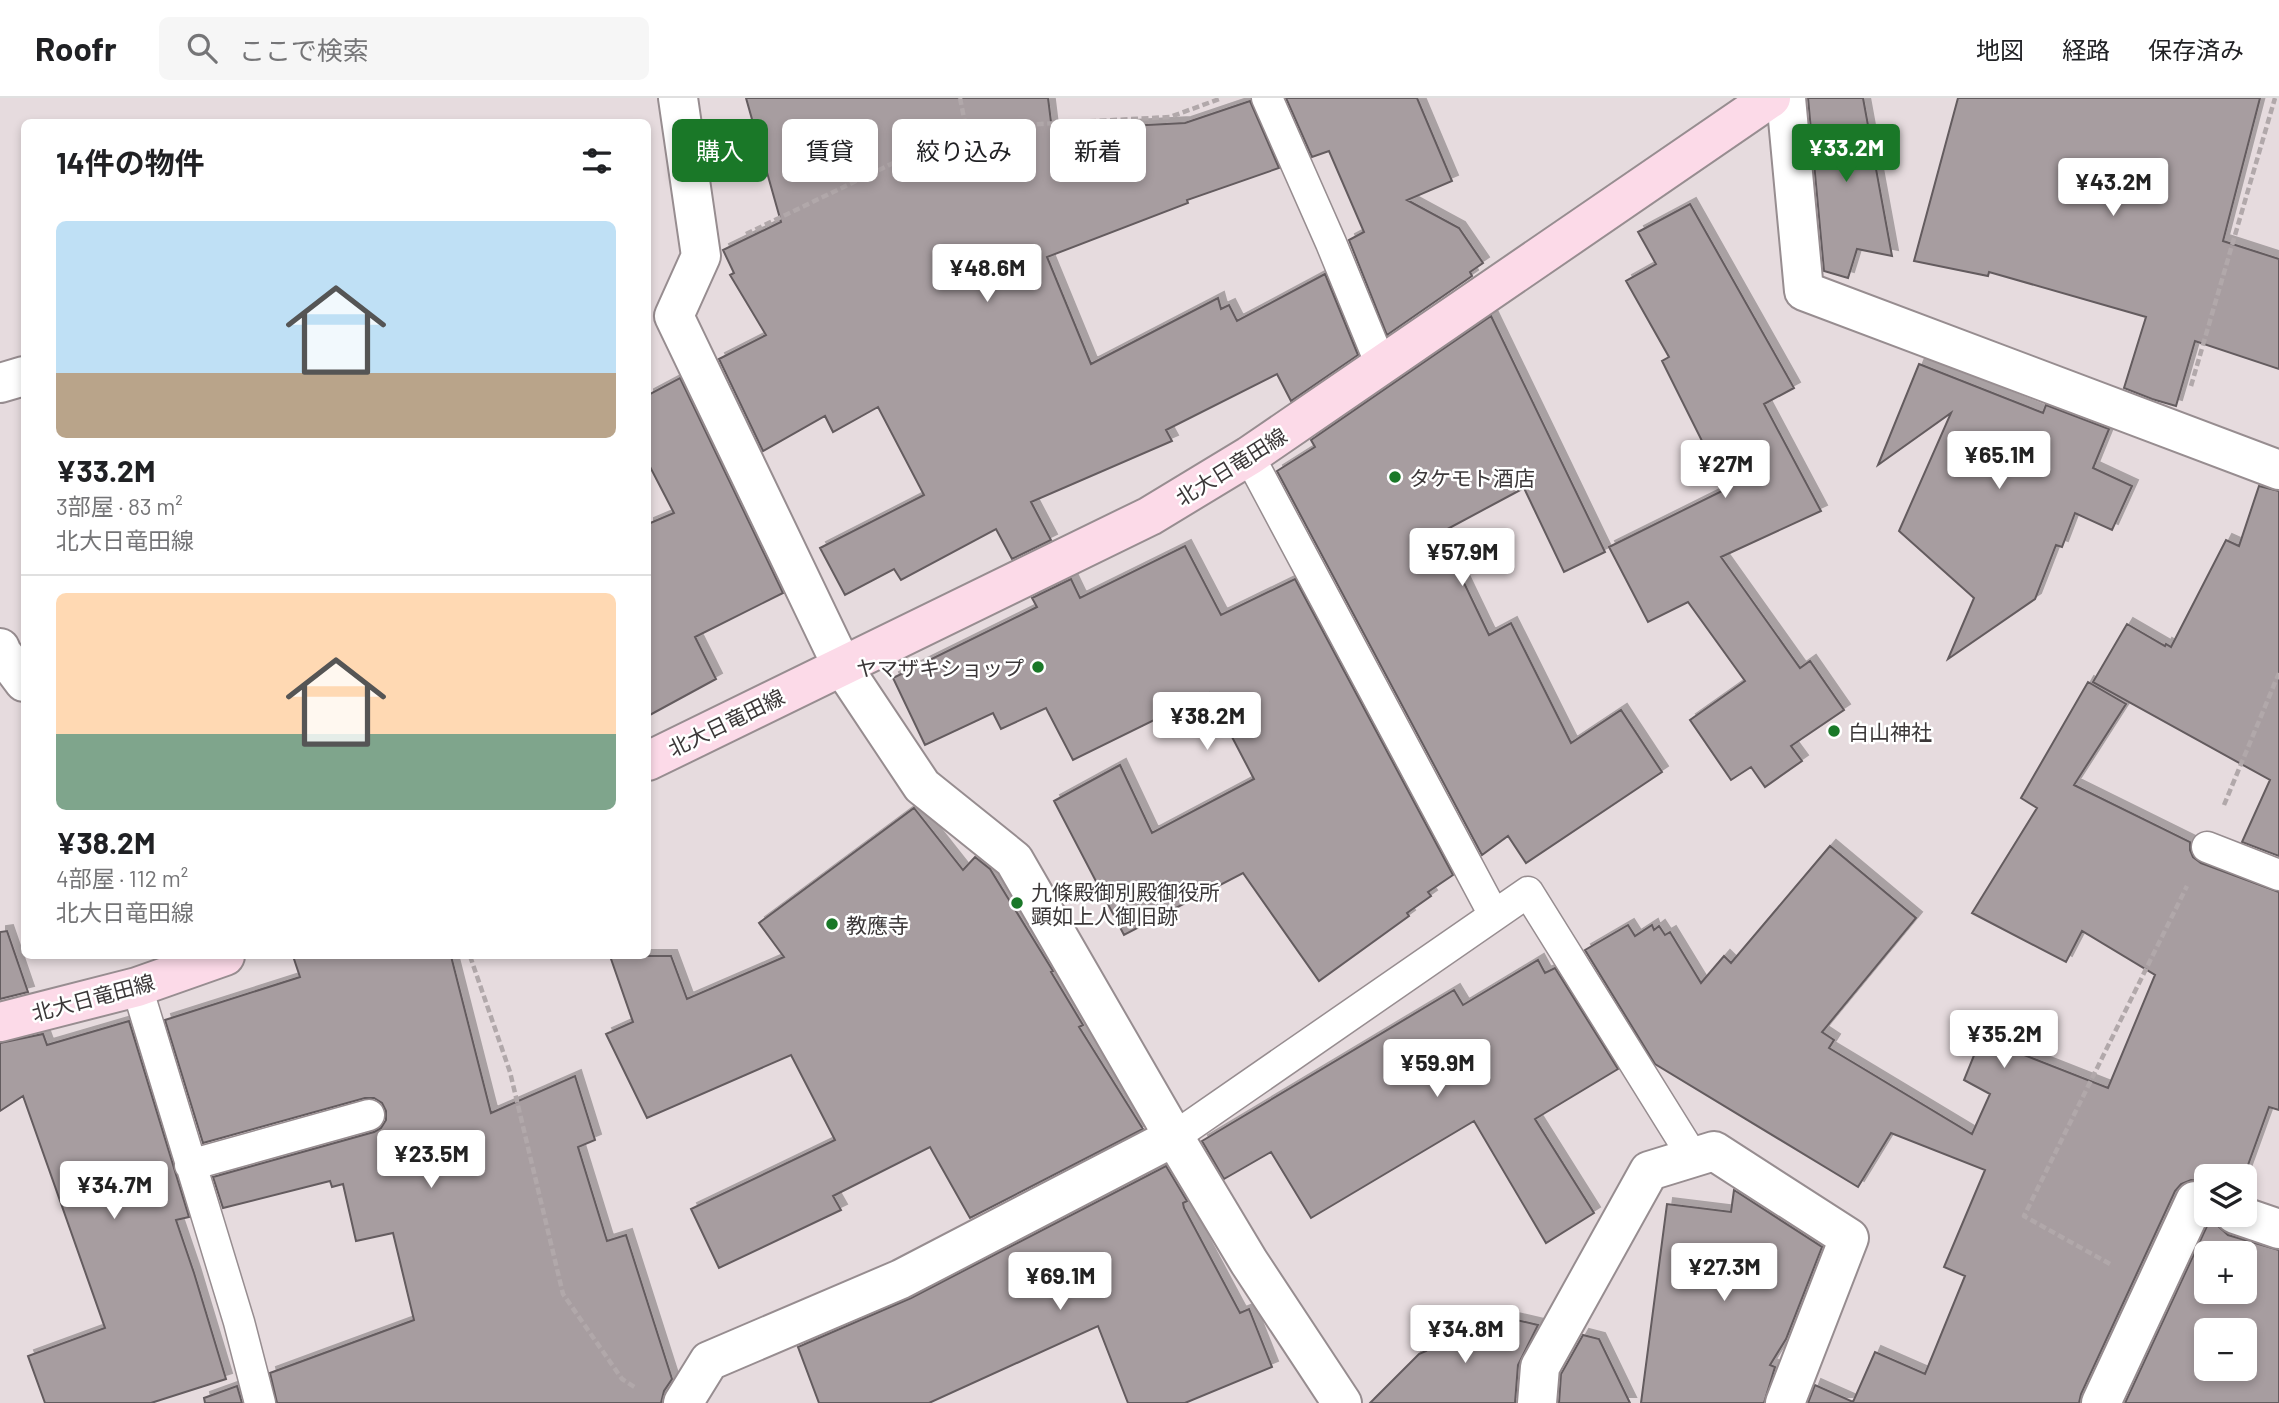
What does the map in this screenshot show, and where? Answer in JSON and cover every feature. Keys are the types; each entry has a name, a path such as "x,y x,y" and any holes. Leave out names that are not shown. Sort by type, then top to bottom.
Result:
{"main road":[{"name":"北大日竜田線","path":"651,760 1150,516 1249,456 1771,98"},
{"name":"北大日竜田線","path":"0,1022 146,975 213,959"}],"street":[{"path":"678,98 701,256 674,316 842,666 922,786 1014,860 1174,1138 1249,1262 1342,1403"},
{"path":"1786,98 1804,291 2279,470"},
{"path":"0,383 21,377"},
{"path":"0,648 21,678"},
{"path":"683,1403 709,1361 901,1279 1174,1138"},
{"path":"1536,1403 1540,1367 1649,1171 1714,1151 1849,1238 1785,1403"},
{"path":"2101,1403 2194,1203"},
{"path":"2257,1222 2279,1229"}],"lane":[{"path":"1267,98 1381,365"},
{"path":"1249,456 1494,915"},
{"path":"2207,847 2279,875"},
{"path":"1174,1138 1528,892 1693,1157"},
{"path":"146,975 190,1165 239,1322 260,1403"},
{"path":"190,1165 369,1115"}],"path":[{"path":"960,98 964,119"},
{"path":"1036,124 1170,117 1222,98"},
{"path":"2177,433 2275,98"},
{"path":"701,256 892,164"},
{"path":"2154,1289 2024,1216 2207,847 2279,673"},
{"path":"471,959 510,1072 563,1294 622,1380 642,1391"}],"building":[{"path":"746,98 1048,98 1051,119 1050,182 1146,182 1146,125 1185,123 1250,101 1279,168 1187,200 1188,203 1047,257 1091,364 1218,298 1221,309 1229,305 1237,321 1325,274 1358,355 1291,401 1277,374 1166,430 1172,441 1031,502 1051,540 1012,559 996,529 901,580 894,569 845,595 820,548 924,495 878,407 833,432 825,416 763,451 719,359 766,335 730,275 734,273 723,250 781,222 768,176 768,119 752,119"},
{"path":"1286,98 1417,98 1452,181 1407,200 1459,228 1483,263 1470,272 1472,276 1387,335 1349,240 1364,232 1329,151 1312,157"},
{"path":"1808,98 1863,98 1892,256 1857,249 1848,278 1824,271"},
{"path":"1958,98 2260,98 2223,241 2279,259 2279,369 2195,341 2176,406 2152,399 2124,388 2146,317 1989,272 1988,276 1914,261"},
{"path":"1690,204 1794,388 1764,404 1821,511 1721,557 1800,668 1810,661 1844,710 1791,746 1802,761 1765,787 1751,767 1731,780 1690,720 1745,681 1688,602 1648,622 1609,547 1726,489 1662,361 1669,357 1626,281 1656,264 1638,232"},
{"path":"1491,316 1605,552 1564,572 1524,488 1440,533 1489,635 1511,623 1571,743 1621,710 1662,772 1526,863 1508,836 1482,855 1277,471 1315,447 1311,440"},
{"path":"1919,364 2043,413 2046,405 2109,429 2093,468 2132,486 2112,530 2075,513 2062,547 2056,545 2035,599 1948,659 1974,598 1899,531 1951,413 1878,465"},
{"path":"680,378 783,593 695,637 716,679 651,714 651,523 674,513 651,469 651,393"},
{"path":"2259,486 2279,491 2279,856 2242,842 2270,780 2093,682 2127,624 2171,647 2226,540 2239,546"},
{"path":"1185,546 1221,615 1295,579 1453,875 1428,892 1431,896 1407,913 1409,916 1319,981 1243,873 1124,935 1054,801 1120,765 1152,833 1254,779 1209,693 1073,760 1046,708 1001,729 993,713 925,745 893,678 1037,607 1032,598 1071,579 1080,598"},
{"path":"2088,682 2126,704 2074,785 2190,842 2193,857 2201,863 2279,892 2279,1110 2269,1107 2248,1164 2194,1164 2194,1180 2181,1184 2175,1191 2079,1403 1808,1403 1815,1385 1853,1402 1875,1352 1925,1374 1965,1276 1944,1267 1985,1170 1891,1133 1858,1187 1655,1064 1585,950 1628,925 1635,936 1652,925 1654,930 1659,926 1665,935 1670,932 1701,983 1724,956 1731,963 1830,846 1916,918 1822,1032 1834,1040 1829,1048 1972,1134 1990,1094 1964,1080 1981,1038 2108,1088 2155,975 2082,931 2066,962 1972,913 2037,808 2021,798"},
{"path":"914,808 963,870 975,857 990,869 1053,971 1051,972 1083,1025 1079,1027 1143,1129 970,1218 930,1147 833,1196 841,1210 719,1268 691,1209 835,1140 791,1055 647,1118 606,1034 633,1022 611,959 671,956 687,999 784,957 759,923"},
{"path":"7,931 28,992 0,999 0,932"},
{"path":"294,959 452,959 491,1113 575,1076 595,1140 578,1147 607,1241 626,1235 672,1379 664,1391 661,1403 277,1403 270,1373 414,1320 393,1233 356,1241 343,1184 332,1187 330,1181 223,1208 213,1177 374,1132 381,1128 386,1120 386,1111 382,1103 374,1098 365,1098 203,1143 165,1020 300,977"},
{"path":"1538,960 1545,973 1555,968 1618,1069 1535,1119 1594,1213 1546,1243 1474,1121 1311,1218 1271,1152 1224,1179 1202,1141 1454,990 1463,1005"},
{"path":"129,1021 189,1217 176,1220 226,1379 151,1403 45,1403 28,1356 105,1328 23,1096 0,1111 0,1043 43,1034 47,1045"},
{"path":"1166,1166 1187,1201 1183,1203 1184,1208 1240,1313 1249,1309 1272,1367 1185,1403 1128,1403 1098,1326 929,1403 819,1403 798,1347 911,1298"},
{"path":"1734,1190 1822,1247 1786,1339 1770,1365 1775,1367 1764,1403 1641,1403 1667,1204 1731,1212"},
{"path":"2207,1227 2219,1227 2228,1235 2248,1241 2200,1241"},
{"path":"2257,1244 2279,1250 2279,1403 2125,1403 2194,1254 2194,1304 2257,1304"},
{"path":"1487,1313 1538,1325 1518,1365 1515,1403 1370,1403 1419,1354 1426,1351 1423,1345 1448,1334 1446,1329"},
{"path":"1583,1335 1599,1339 1630,1403 1559,1403 1561,1374"},
{"path":"237,1386 242,1403 205,1403 204,1398"}],"place":[{"name":"タケモト酒店","path":"1395,477"},
{"name":"ヤマザキショップ","path":"1038,667"},
{"name":"白山神社","path":"1834,731"},
{"name":"九條殿御別殿御役所 顕如上人御旧跡","path":"1017,903"},
{"name":"教應寺","path":"832,924"}]}
